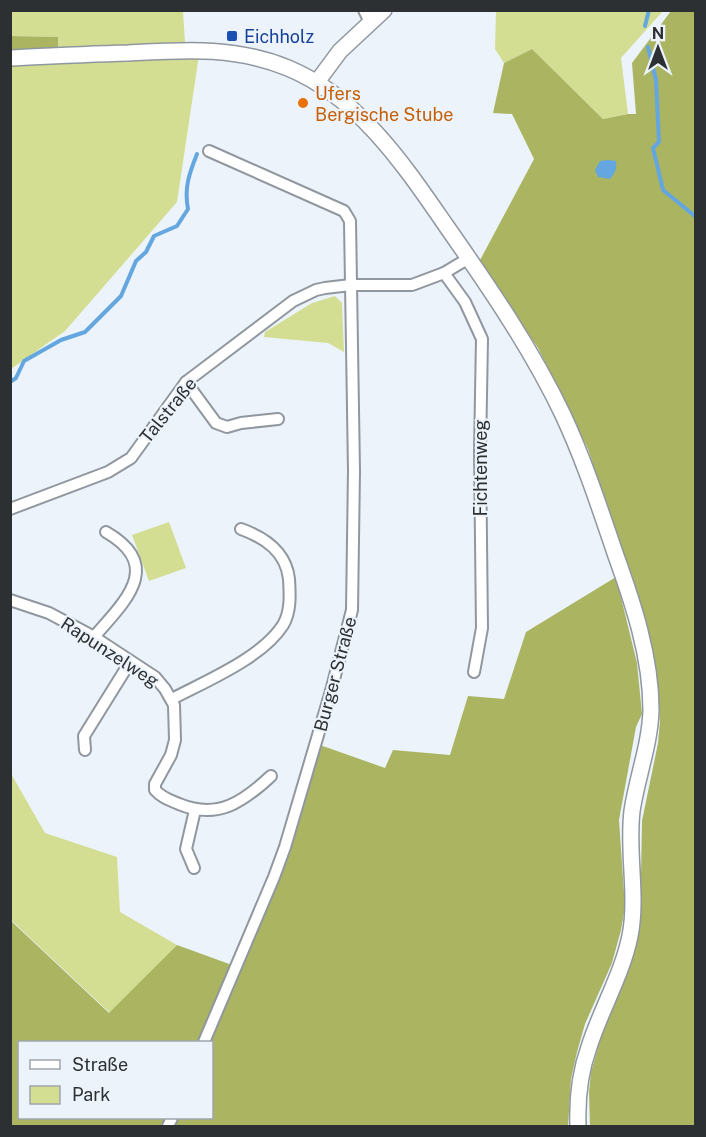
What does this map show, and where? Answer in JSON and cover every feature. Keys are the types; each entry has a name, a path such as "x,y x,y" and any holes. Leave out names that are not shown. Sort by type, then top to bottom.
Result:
{"street":[{"path":"317,82 367,16 384,10"},
{"path":"10,58 208,50 259,58 288,68 317,82 368,123 401,161 530,351 562,413 580,455 632,606 647,663 650,689 651,715 632,812 634,896 629,938 588,1048 578,1096 578,1126"},
{"path":"209,152 344,211 350,221 351,285"},
{"name":"Talstraße","path":"10,508 108,472 131,458 186,382 294,302 316,290 351,285 412,285 444,273 469,258"},
{"name":"Fichtenweg","path":"444,273 465,302 482,339 480,451 482,628 474,672"},
{"name":"Burger Straße","path":"204,1041 285,847 331,691 352,610 354,471 351,285"},
{"path":"186,382 216,423 227,427 278,419"},
{"path":"172,699 248,658 284,624 290,589 288,573 282,557 273,545 242,529"},
{"path":"94,637 134,587 138,574 128,549 106,532"},
{"name":"Rapunzelweg","path":"10,600 49,613 94,637 155,677 172,699 176,726 171,755 155,784 155,790 160,796 195,810"},
{"path":"84,750 84,736 130,662"},
{"path":"194,868 186,849 195,810 216,810 232,806 271,776"}],"green space":[{"path":"11,11 183,11 185,43 58,53 57,37 11,36"},
{"path":"496,11 663,11 621,58 628,114 603,119 532,49 504,63 495,49"},
{"path":"671,11 695,11 695,1126 590,1126 591,1072 605,1024 631,962 640,927 642,821 658,743 660,721 654,662 626,563 588,449 538,348 479,262 534,159 512,114 493,113 504,63 532,49 603,119 636,114 632,63"},
{"path":"10,36 58,37 58,53 11,54"},
{"path":"199,55 177,202 65,331 11,369 11,64"},
{"path":"335,296 342,303 344,352 328,343 264,337 265,332 312,303"},
{"path":"169,522 186,568 149,581 132,535"},
{"path":"616,577 637,663 642,714 636,727 619,820 625,907 621,930 612,963 585,1024 577,1052 571,1079 568,1126 173,1126 176,1119 213,1119 213,1041 207,1041 241,968 289,851 320,745 385,768 393,750 450,755 468,696 504,699 526,632"},
{"path":"10,772 45,833 117,857 120,912 177,945 110,1013 11,920"},
{"path":"10,920 109,1013 177,945 232,965 200,1041 18,1041 18,1119 166,1119 163,1126 11,1126"}],"water":[{"path":"600,161 616,161 613,175 610,179 598,177 595,170"}],"waterway":[{"path":"645,26 649,10"},
{"path":"648,47 656,80 659,142 653,148 663,190 696,217"},
{"path":"10,382 16,378 24,361 61,340 85,332 121,296 136,261 146,252 154,236 177,226 188,209 188,181 197,154"}],"place":[{"name":"Eichholz","path":"232,36"},
{"name":"Ufers Bergische Stube","path":"303,103"}]}
